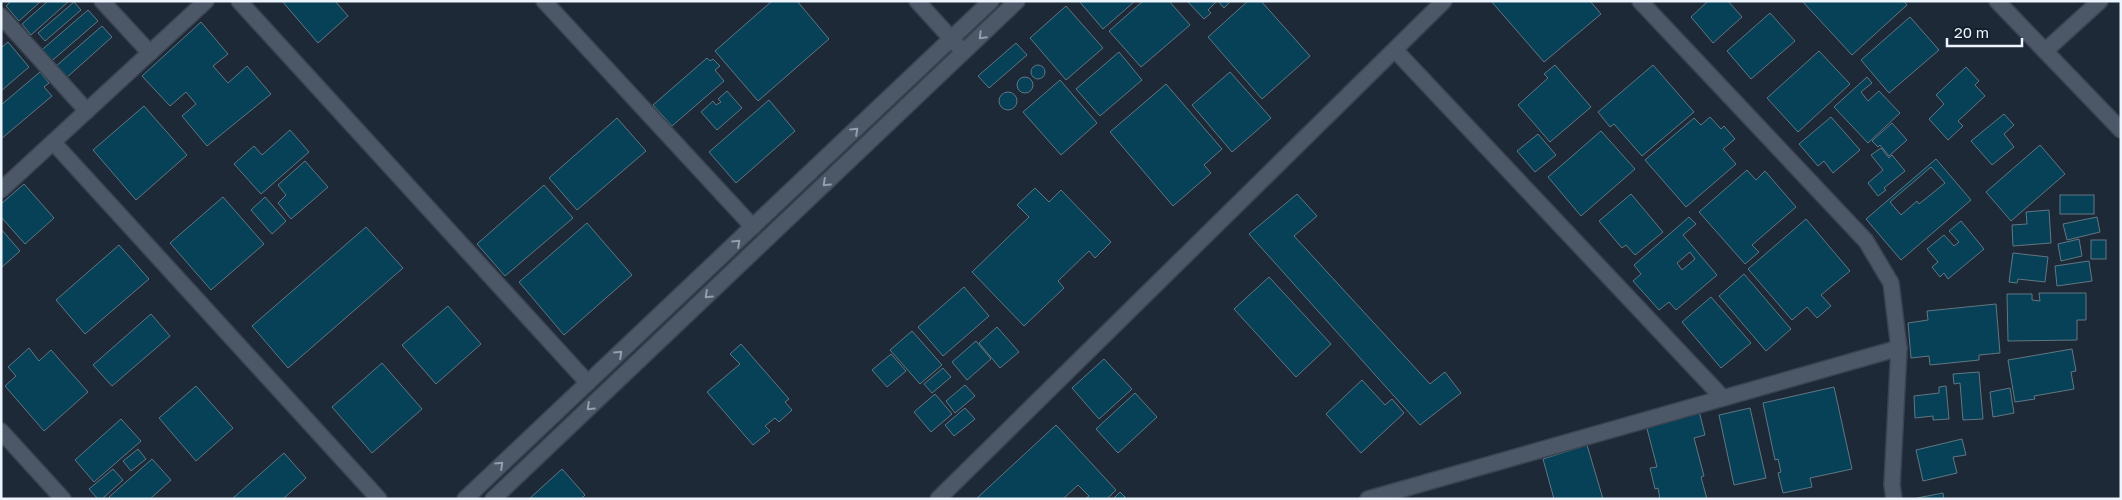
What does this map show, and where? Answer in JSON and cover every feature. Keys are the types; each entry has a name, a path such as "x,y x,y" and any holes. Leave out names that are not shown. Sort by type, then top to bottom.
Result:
{"street":[{"path":"102,1 150,53"},
{"path":"1,190 206,1"},
{"path":"239,1 588,383"},
{"path":"544,1 753,227"},
{"path":"917,1 965,53"},
{"path":"465,499 990,1"},
{"path":"493,499 965,53 1017,1"},
{"path":"938,499 1444,1"},
{"path":"1640,1 1866,241 1891,283 1899,348 1892,485 1894,499"},
{"path":"1997,1 2121,130"},
{"path":"2045,51 2100,1"},
{"path":"1,16 87,111"},
{"path":"1395,50 1724,398"},
{"path":"53,142 379,499"},
{"path":"1368,499 1899,348"},
{"path":"1,431 63,499"}],"building":[{"path":"11,1 41,1 19,21 6,6"},
{"path":"48,1 69,1 31,35 22,24"},
{"path":"282,1 335,1 348,16 318,43"},
{"path":"772,1 797,1 829,39 758,101 715,51"},
{"path":"1079,1 1135,1 1103,29"},
{"path":"1143,1 1169,1 1190,25 1141,67 1109,31"},
{"path":"1187,1 1217,1 1208,10 1211,13 1204,19"},
{"path":"1218,1 1231,1 1224,8"},
{"path":"1248,1 1261,1 1310,56 1262,99 1208,37"},
{"path":"1491,1 1590,1 1601,14 1544,62"},
{"path":"1708,1 1728,1 1742,17 1713,43 1691,17"},
{"path":"1802,1 1904,1 1907,5 1852,55"},
{"path":"74,2 81,10 45,41 38,33"},
{"path":"1066,6 1103,48 1066,80 1030,38"},
{"path":"88,10 98,21 47,65 37,54"},
{"path":"1770,13 1795,41 1751,79 1727,51"},
{"path":"1910,17 1939,50 1889,93 1861,60"},
{"path":"201,22 228,54 213,66 228,83 247,66 271,94 207,146 182,116 196,104 186,92 170,106 142,76"},
{"path":"102,26 112,37 65,79 55,67"},
{"path":"8,42 29,67 1,91 1,48"},
{"path":"1016,43 1027,55 989,88 978,76"},
{"path":"1819,51 1850,84 1798,132 1767,98"},
{"path":"1119,52 1142,80 1100,116 1076,89"},
{"path":"707,58 710,61 713,59 720,66 715,70 724,81 672,126 653,105"},
{"path":"1035,65 1041,65 1045,72 1041,79 1035,79 1031,75 1031,69"},
{"path":"1555,65 1591,107 1550,142 1518,105 1548,78 1544,74"},
{"path":"1653,65 1694,112 1642,156 1614,124 1610,127 1598,112"},
{"path":"1966,67 1979,81 1975,85 1985,96 1958,121 1963,126 1948,140 1929,119 1944,104 1936,95"},
{"path":"40,72 49,83 44,87 52,96 1,139 1,105"},
{"path":"1230,72 1271,118 1232,152 1192,105"},
{"path":"1022,77 1028,77 1033,82 1031,91 1022,93 1017,88 1017,82"},
{"path":"1867,77 1872,83 1861,92 1868,101 1879,91 1900,113 1868,143 1834,107"},
{"path":"1060,80 1097,123 1061,155 1023,112"},
{"path":"1166,84 1222,149 1204,165 1211,173 1173,206 1110,132"},
{"path":"727,91 742,108 717,130 701,112 713,101 716,105 721,102 718,99"},
{"path":"1004,92 1012,92 1017,97 1015,108 1004,110 999,105 999,97"},
{"path":"769,100 795,131 736,183 709,152"},
{"path":"144,106 187,155 136,200 93,150"},
{"path":"2004,114 2014,125 2004,134 2014,147 1992,165 1971,141"},
{"path":"1710,117 1721,129 1724,126 1735,139 1723,149 1736,164 1686,207 1645,160 1694,118 1701,125"},
{"path":"1831,117 1860,150 1833,173 1824,161 1818,166 1799,144"},
{"path":"617,118 646,151 577,210 549,178"},
{"path":"1892,123 1907,140 1889,156 1880,145 1878,147 1872,141"},
{"path":"290,130 309,152 261,194 234,164 254,146 262,155"},
{"path":"1601,131 1635,169 1581,216 1548,177"},
{"path":"1538,134 1556,155 1535,172 1517,151"},
{"path":"2040,145 2065,174 2011,221 1986,192"},
{"path":"1881,148 1889,158 1892,155 1905,171 1884,188 1886,190 1878,196 1868,183 1883,170 1871,155"},
{"path":"1936,159 1971,200 1901,260 1866,219","holes":["1931,167 1945,183 1919,204 1917,201 1901,215 1890,202"]},
{"path":"305,161 328,187 291,219 278,203 286,195 278,185"},
{"path":"1747,170 1756,180 1765,171 1796,207 1752,245 1759,252 1745,264 1699,212"},
{"path":"24,184 54,218 25,244 1,217 1,204"},
{"path":"544,185 573,218 505,276 477,244"},
{"path":"1035,188 1049,202 1061,190 1111,242 1095,258 1089,251 1058,281 1064,288 1024,326 972,272 1029,217 1017,205"},
{"path":"1297,194 1317,216 1294,236 1430,384 1445,372 1461,393 1420,425 1249,234"},
{"path":"1631,194 1663,232 1635,255 1626,245 1622,248 1599,221"},
{"path":"2060,195 2094,195 2094,214 2060,214"},
{"path":"223,197 264,244 211,290 170,243"},
{"path":"265,197 286,221 272,234 251,210"},
{"path":"2049,210 2051,243 2013,246 2012,225 2027,224 2026,212"},
{"path":"1689,217 1696,224 1683,235 1717,275 1676,310 1669,302 1659,310 1633,281 1641,274 1634,265","holes":["1690,252 1695,259 1682,270 1677,263"]},
{"path":"2097,217 2100,232 2067,240 2063,224"},
{"path":"1806,219 1850,271 1821,295 1831,306 1817,318 1807,307 1792,320 1748,269"},
{"path":"1961,221 1984,249 1948,279 1944,273 1940,277 1932,267 1938,262 1927,249 1944,235 1954,246 1959,242 1949,231"},
{"path":"587,223 632,275 564,335 519,282"},
{"path":"366,227 403,268 288,368 252,326"},
{"path":"1,229 20,251 1,268"},
{"path":"2079,239 2082,256 2061,261 2058,244"},
{"path":"2091,240 2106,240 2106,259 2091,259"},
{"path":"119,245 149,279 85,334 56,300"},
{"path":"2013,253 2048,257 2045,282 2018,279 2017,283 2009,282"},
{"path":"2089,261 2092,281 2057,286 2055,266"},
{"path":"1744,274 1791,329 1766,351 1719,296"},
{"path":"1269,277 1331,344 1296,377 1234,309"},
{"path":"964,287 989,316 943,356 918,327"},
{"path":"2039,293 2086,293 2086,320 2077,320 2077,340 2008,341 2007,294 2032,294 2032,300 2040,301"},
{"path":"1711,297 1751,343 1721,368 1682,322"},
{"path":"1996,304 2000,353 1979,355 1979,360 1930,365 1929,356 1911,358 1908,323 1928,320 1927,311"},
{"path":"448,306 481,344 436,384 402,345"},
{"path":"151,314 170,336 112,386 93,365"},
{"path":"997,327 1019,352 1000,368 979,343"},
{"path":"912,331 942,365 920,384 890,350"},
{"path":"976,341 991,359 967,380 952,362"},
{"path":"741,344 789,399 785,402 792,410 779,422 775,418 765,426 770,431 753,445 707,392 740,364 730,354"},
{"path":"29,348 39,361 51,350 88,392 44,431 5,386 16,376 8,367"},
{"path":"2072,349 2076,371 2071,372 2074,389 2034,396 2035,399 2015,402 2008,360"},
{"path":"891,354 906,371 887,387 872,370"},
{"path":"1104,359 1132,389 1099,419 1072,388"},
{"path":"382,363 422,409 372,453 332,407"},
{"path":"943,368 951,377 932,393 924,384"},
{"path":"1979,372 1983,419 1963,420 1960,383 1954,384 1953,374"},
{"path":"1362,380 1385,405 1392,399 1404,413 1361,453 1326,414"},
{"path":"965,385 975,396 955,413 946,401"},
{"path":"196,386 233,428 196,461 159,418"},
{"path":"1946,386 1949,419 1933,420 1933,416 1915,418 1914,396 1939,393 1939,387"},
{"path":"1834,387 1852,469 1810,478 1812,487 1783,493 1778,473 1781,472 1778,459 1775,460 1763,403"},
{"path":"2010,388 2014,413 1993,417 1990,392"},
{"path":"1135,393 1157,417 1118,453 1096,429"},
{"path":"935,394 952,414 931,432 914,412"},
{"path":"1698,407 1705,435 1694,438 1704,476 1701,477 1707,499 1660,499 1658,488 1655,489 1650,468 1657,467 1645,421"},
{"path":"965,408 975,419 954,436 945,425"},
{"path":"1750,408 1766,478 1734,485 1719,415"},
{"path":"121,419 141,441 94,482 75,460"},
{"path":"1056,425 1116,490 1107,499 1085,499 1089,496 1078,485 1063,499 976,499"},
{"path":"1962,439 1966,455 1953,457 1957,473 1923,481 1916,450"},
{"path":"1587,445 1603,499 1554,499 1543,459"},
{"path":"138,449 146,459 131,471 123,461"},
{"path":"284,453 306,478 283,499 232,499"},
{"path":"152,459 171,480 150,499 111,499 109,497"},
{"path":"113,469 123,480 102,499 98,499 89,489"},
{"path":"562,469 585,495 581,499 529,499"},
{"path":"1120,492 1126,498 1113,499"},
{"path":"1943,493 1944,499 1917,499 1917,498"}]}
